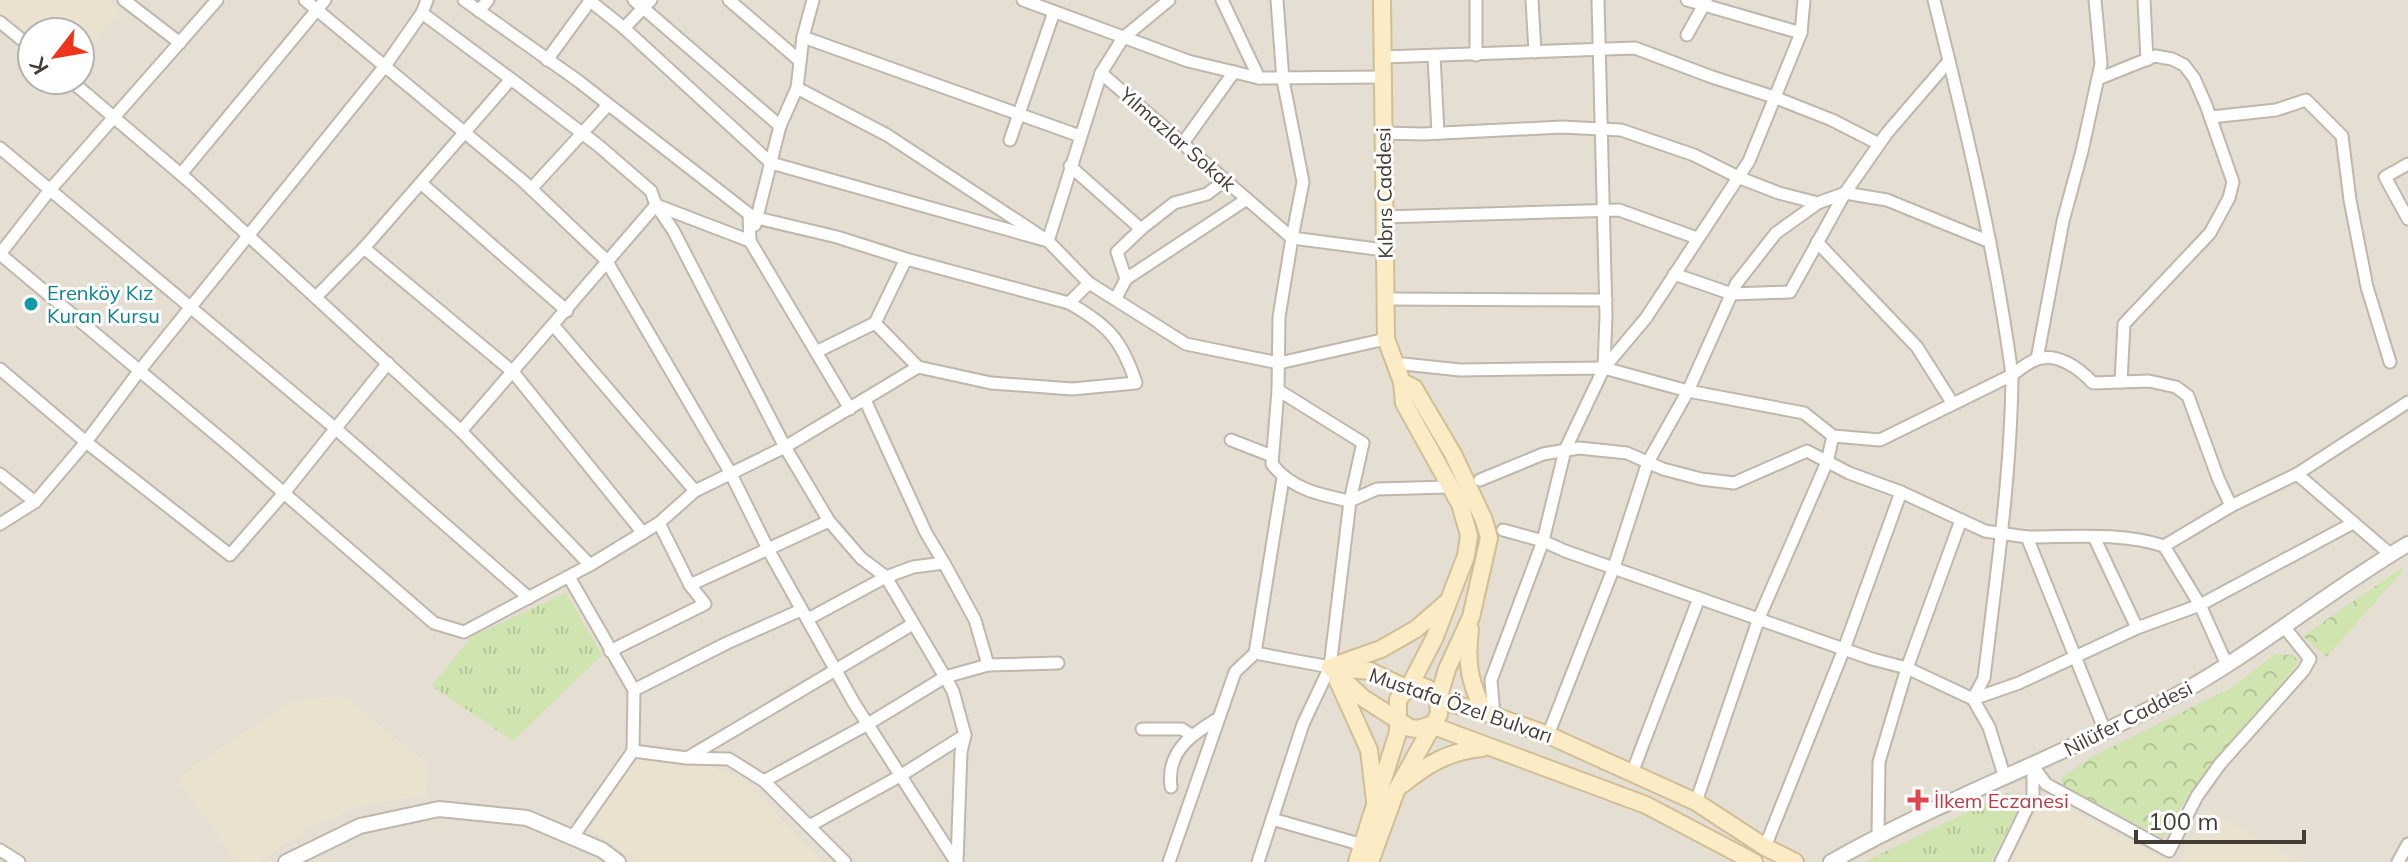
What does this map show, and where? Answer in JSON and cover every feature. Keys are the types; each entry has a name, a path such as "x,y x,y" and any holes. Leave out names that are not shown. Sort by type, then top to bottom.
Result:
{"main road":[{"name":"Kıbrıs Caddesi","path":"1382,0 1386,339 1402,382 1404,403 1460,504 1469,535 1466,556 1450,599 1434,639 1408,689"},
{"name":"Kıbrıs Caddesi","path":"1402,382 1414,388 1453,454 1484,520 1489,538 1471,617 1447,669 1438,700"},
{"path":"1376,806 1369,750 1330,667 1381,649 1416,629 1450,599"},
{"path":"1471,617 1468,647 1470,683 1489,714"},
{"name":"Mustafa Özel Bulvarı","path":"1330,667 1370,671 1408,689 1415,686 1429,689 1438,700 1548,735 1696,802 1765,847 1795,862"},
{"name":"Mustafa Özel Bulvarı","path":"1330,667 1363,698 1405,725 1418,729 1431,725 1646,805 1754,862"},
{"path":"1357,862 1400,719 1396,706 1398,699 1408,689"},
{"path":"1370,862 1396,791 1439,714 1438,700"},
{"path":"1396,791 1422,768 1443,757 1462,750 1489,747"}],"street":[{"path":"124,0 180,43"},
{"path":"217,0 113,116 0,254 434,623 464,632 569,577 659,523 695,491 785,447 918,367"},
{"path":"305,0 321,5 385,66 531,189 606,260 730,472 769,551 836,671 956,862"},
{"path":"0,524 35,502 86,442 140,370 385,66 422,13 427,0"},
{"path":"464,0 608,105 749,214 750,241 850,409"},
{"path":"479,11 488,0"},
{"path":"547,60 589,0 624,28 771,163 1048,241"},
{"path":"729,0 800,61"},
{"path":"750,241 780,126 797,88 803,37 813,0"},
{"path":"1023,0 1188,61 1259,78 1383,77"},
{"path":"1101,73 1123,38 1169,0"},
{"path":"1222,0 1259,78"},
{"path":"1277,0 1283,80 1303,182 1279,317 1278,390 1272,464 1283,478 1317,494 1350,501 1377,489 1449,487"},
{"path":"1476,0 1476,55"},
{"path":"1532,0 1535,52"},
{"path":"1598,0 1606,300 1604,368"},
{"path":"1687,0 1706,2 1732,15 1801,33"},
{"path":"1489,714 1491,680 1543,541 1565,450 1604,368 1646,318 1740,178 1801,33 1804,0"},
{"path":"1934,0 1990,242 2012,375 2012,441 2003,534 1984,678 1973,699"},
{"path":"2037,359 2063,221 2101,64 2095,0"},
{"path":"2144,0 2147,60"},
{"path":"1687,35 1706,2"},
{"path":"624,28 643,3 780,126"},
{"path":"181,174 321,5"},
{"path":"1010,140 1054,12"},
{"path":"422,13 582,133 651,191 785,447 829,521 861,558 886,577 953,691 965,735 961,752 956,862"},
{"path":"0,22 16,35"},
{"path":"803,37 1080,136"},
{"path":"1383,57 1635,48 1774,97 1832,120 1879,144"},
{"path":"1434,56 1438,133"},
{"path":"2098,79 2155,56 2184,65 2194,78 2211,117 2233,182 2229,198 2210,233 2124,324 2121,382"},
{"path":"1674,274 1732,294 1790,292 1845,193 1879,144 1949,61"},
{"path":"1183,143 1234,72"},
{"name":"Yılmazlar Sokak","path":"1048,241 1101,73 1292,238"},
{"path":"316,297 422,184 511,79"},
{"path":"797,88 887,135 1048,241 1089,283 1186,344 1279,363 1386,339"},
{"path":"89,96 250,236 461,431 590,565"},
{"path":"2211,117 2276,110 2306,100 2342,136 2350,200 2367,287 2390,362"},
{"path":"531,189 608,105"},
{"path":"1383,133 1562,127 1621,130 1694,155 1740,178 1818,203"},
{"path":"0,148 336,429 529,598"},
{"path":"2408,164 2385,177 2408,219"},
{"path":"1070,166 1141,229"},
{"path":"1126,279 1117,252 1174,203 1207,194 1224,181"},
{"path":"422,184 567,311"},
{"path":"1548,735 1614,567 1648,462 1688,391 1736,284 1776,233 1818,203 1845,193 1887,200 1990,242"},
{"path":"1116,298 1126,279 1247,199"},
{"path":"656,205 750,241"},
{"path":"461,431 656,205"},
{"path":"1383,217 1619,210 1697,238"},
{"path":"757,218 837,237 1069,303 1100,320 1127,357 1136,383 1072,389 991,383 918,367 875,323"},
{"path":"1292,238 1384,250"},
{"path":"1817,242 1917,347 1953,404"},
{"path":"364,248 513,372 643,533"},
{"path":"816,352 875,323 906,259"},
{"path":"1069,303 1089,283"},
{"path":"1386,299 1606,300"},
{"path":"554,326 695,491"},
{"path":"1394,363 1460,370 1604,368 1688,391 1804,413 1833,436 1880,440 2012,375 2037,359 2060,360 2079,368 2093,383 2149,381 2176,387 2188,396 2231,506"},
{"path":"0,369 86,442 230,555 388,363"},
{"path":"1258,862 1303,724 1330,667 1350,501 1363,443 1278,390"},
{"path":"865,400 926,533 975,620 988,665"},
{"path":"2164,546 2231,506 2297,474 2408,402"},
{"path":"1696,802 1759,618 1827,462 1833,436"},
{"path":"1231,440 1272,456"},
{"path":"1480,480 1543,454 1579,448 1627,453 1663,469 1701,479 1734,483 1807,451 1985,531 2027,537 2143,539 2164,546 2200,605 2227,665"},
{"path":"0,474 35,502"},
{"path":"2297,474 2390,554"},
{"path":"1169,862 1235,672 1255,653 1283,478"},
{"path":"1765,847 1844,649 1901,492"},
{"path":"1878,835 1879,762 1907,668 1961,520"},
{"path":"690,585 829,521"},
{"path":"610,651 705,604 690,585 659,523"},
{"path":"1973,699 2019,683 2137,628 2200,605 2353,523"},
{"path":"1503,530 1543,541 1844,649 1907,668 1973,699 1989,727 2005,778"},
{"path":"2027,537 2105,731"},
{"path":"2094,537 2137,628"},
{"name":"Nilüfer Caddesi","path":"1831,862 1878,835 2105,731 2227,665 2408,544"},
{"path":"634,690 727,643 804,614 886,577 913,567 944,563"},
{"path":"569,577 634,690 633,751 572,838"},
{"path":"1632,773 1699,598"},
{"path":"687,758 913,624"},
{"path":"2033,766 2046,784 2169,851 2197,796 2220,764 2304,670 2310,659 2285,628"},
{"path":"1255,653 1330,667"},
{"path":"764,781 945,677 988,665 1058,663"},
{"path":"1171,787 1169,774 1180,749 1191,735 1220,718"},
{"path":"1142,729 1182,729 1191,735"},
{"path":"811,825 900,776 965,735"},
{"path":"633,751 687,758 729,759 764,781 845,862"},
{"path":"2001,862 2033,796 2033,766"},
{"path":"286,862 360,826 439,809 527,818 602,850 618,862"},
{"path":"1272,819 1363,845"},
{"path":"2398,862 2408,844"},
{"path":"0,850 19,862"}],"shaded area":[{"path":"0,0 2408,0 2408,862 0,862"},
{"path":"0,0 108,0 120,10 96,41 96,16 16,16 16,28 0,16"},
{"path":"342,695 428,764 427,797 367,803 306,830 259,862 237,862 177,778 291,701"},
{"path":"630,759 690,761 742,778 822,862 640,862 590,830"},
{"path":"2044,796 2165,859 2172,862 2010,862"},
{"path":"2207,810 2303,862 2179,862"}],"green space":[{"path":"2403,567 2326,657 2303,636"},
{"path":"566,593 602,655 513,741 432,686 471,637"},
{"path":"2275,654 2292,655 2298,660 2295,667 2190,793 2163,838 2062,785 2061,778 2093,756 2231,688"},
{"path":"2009,792 2019,807 1991,862 1864,862"}],"place":[{"name":"Erenköy Kız Kuran Kursu","path":"31,304"},
{"name":"İlkem Eczanesi","path":"1918,800"}]}
